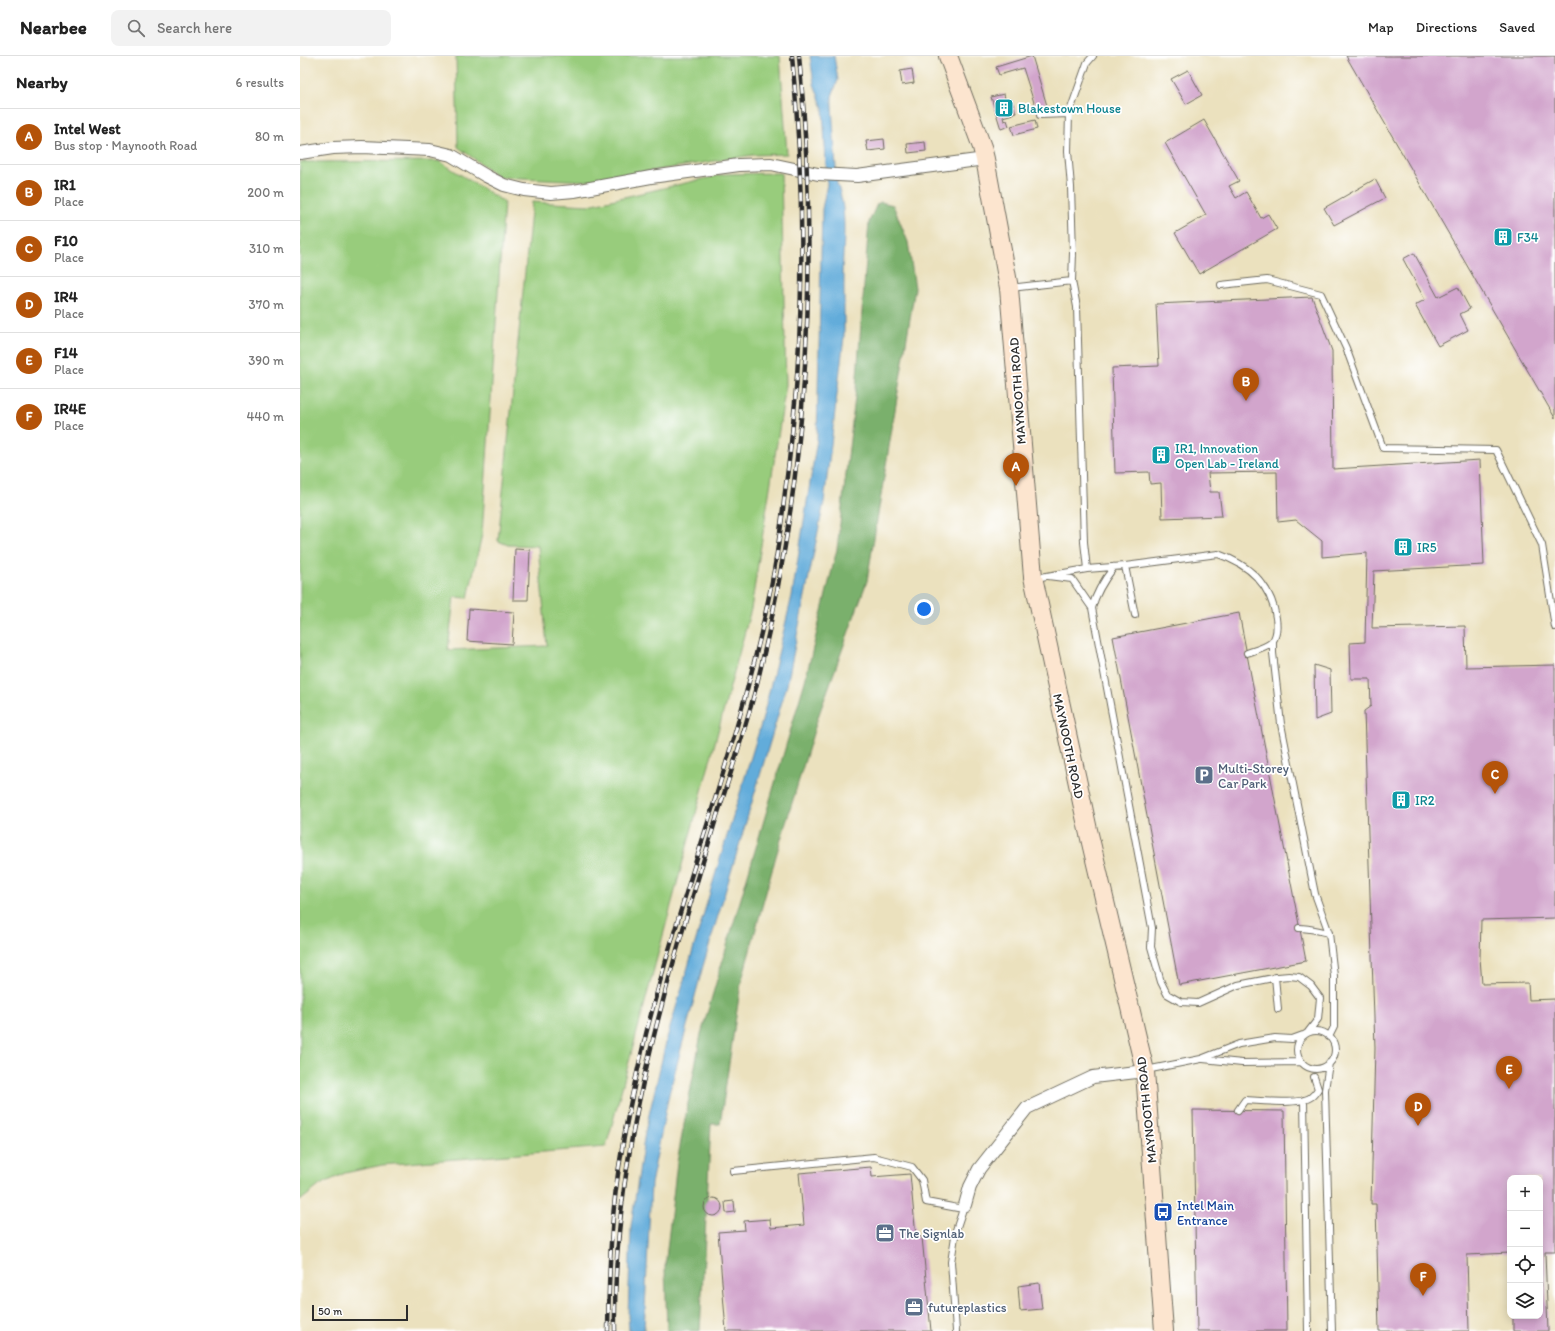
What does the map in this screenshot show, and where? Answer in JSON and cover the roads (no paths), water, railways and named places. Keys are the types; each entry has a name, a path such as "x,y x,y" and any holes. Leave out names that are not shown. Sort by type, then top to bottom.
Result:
{"main road":[{"name":"MAYNOOTH ROAD","path":"948,56 982,147 985,159 1009,288 1033,577 1088,830 1145,1071 1164,1331"}],"street":[{"path":"300,153 333,148 362,147 430,150 451,155 504,185 524,190 551,193 574,191 651,177 739,165 771,164 818,174 858,176 985,159"},
{"path":"964,1207 970,1187 979,1169 1027,1108 1093,1077 1145,1071"}],"lane":[{"path":"1087,569 1084,542 1077,307 1072,281 1073,253 1071,187 1068,151 1069,114 1087,63 1093,56"},
{"path":"1040,115 1069,114"},
{"path":"1221,285 1267,280 1321,294 1346,348 1383,448 1496,450 1542,545 1555,627"},
{"path":"1009,288 1072,281"},
{"path":"1041,577 1087,569 1125,566 1218,554 1232,559 1255,574 1264,584 1275,610 1277,627 1273,641 1273,653 1281,724 1314,894 1329,933 1334,983 1334,1027 1329,1037"},
{"path":"1125,566 1135,615"},
{"path":"1114,567 1104,580 1094,599 1092,608 1152,928 1151,947 1164,988 1167,994 1181,1002 1198,1003 1238,985 1275,977 1298,977 1311,986 1320,998 1318,1019 1297,1045 1297,1051 1304,1064 1324,1090"},
{"path":"1048,576 1072,579 1092,608"},
{"path":"1247,653 1262,648 1273,641"},
{"path":"1299,928 1310,928 1329,933"},
{"path":"1275,977 1278,1009"},
{"path":"1145,1071 1201,1059 1239,1044 1275,1038 1292,1039 1319,1031 1329,1037 1334,1047 1334,1053 1329,1063 1324,1090 1332,1331"},
{"path":"1201,1059 1242,1063 1304,1064 1318,1068 1329,1063"},
{"path":"1238,1110 1245,1100 1272,1102 1304,1100 1311,1097 1318,1090 1314,1077"},
{"path":"1304,1100 1308,1331"},
{"path":"733,1172 874,1157 912,1168 922,1180 926,1202 964,1207 956,1230 951,1262 956,1331"}],"water":[{"path":"810,56 834,56 838,80 832,96 832,105 837,184 843,205 844,217 842,274 844,275 844,337 824,502 787,685 703,966 669,1094 651,1184 644,1331 629,1331 628,1316 631,1226 645,1132 667,1038 762,721 792,596 817,439 822,209 827,184 823,108 814,84"}],"railway":[{"path":"608,1331 610,1262 615,1194 624,1135 633,1092 660,980 726,764 756,656 768,601 782,519 792,438 800,329 800,165 792,56"},
{"path":"615,1331 616,1265 622,1201 632,1136 645,1073 678,947 745,728 760,671 776,595 789,519 799,442 805,365 808,288 808,211 805,134 799,56"}],"place":[{"name":"Blakestown House","path":"1004,108"},
{"name":"F34","path":"1503,237"},
{"name":"IR1","path":"1246,401"},
{"name":"IR1, Innovation Open Lab - Ireland","path":"1161,455"},
{"name":"Intel West","path":"1016,486"},
{"name":"IR5","path":"1403,547"},
{"name":"Multi-Storey Car Park","path":"1204,775"},
{"name":"F10","path":"1495,794"},
{"name":"IR2","path":"1401,800"},
{"name":"F14","path":"1509,1089"},
{"name":"IR4","path":"1418,1126"},
{"name":"Intel Main Entrance","path":"1163,1212"},
{"name":"The Signlab","path":"885,1233"},
{"name":"IR4E","path":"1423,1296"},
{"name":"futureplastics","path":"914,1307"}]}
